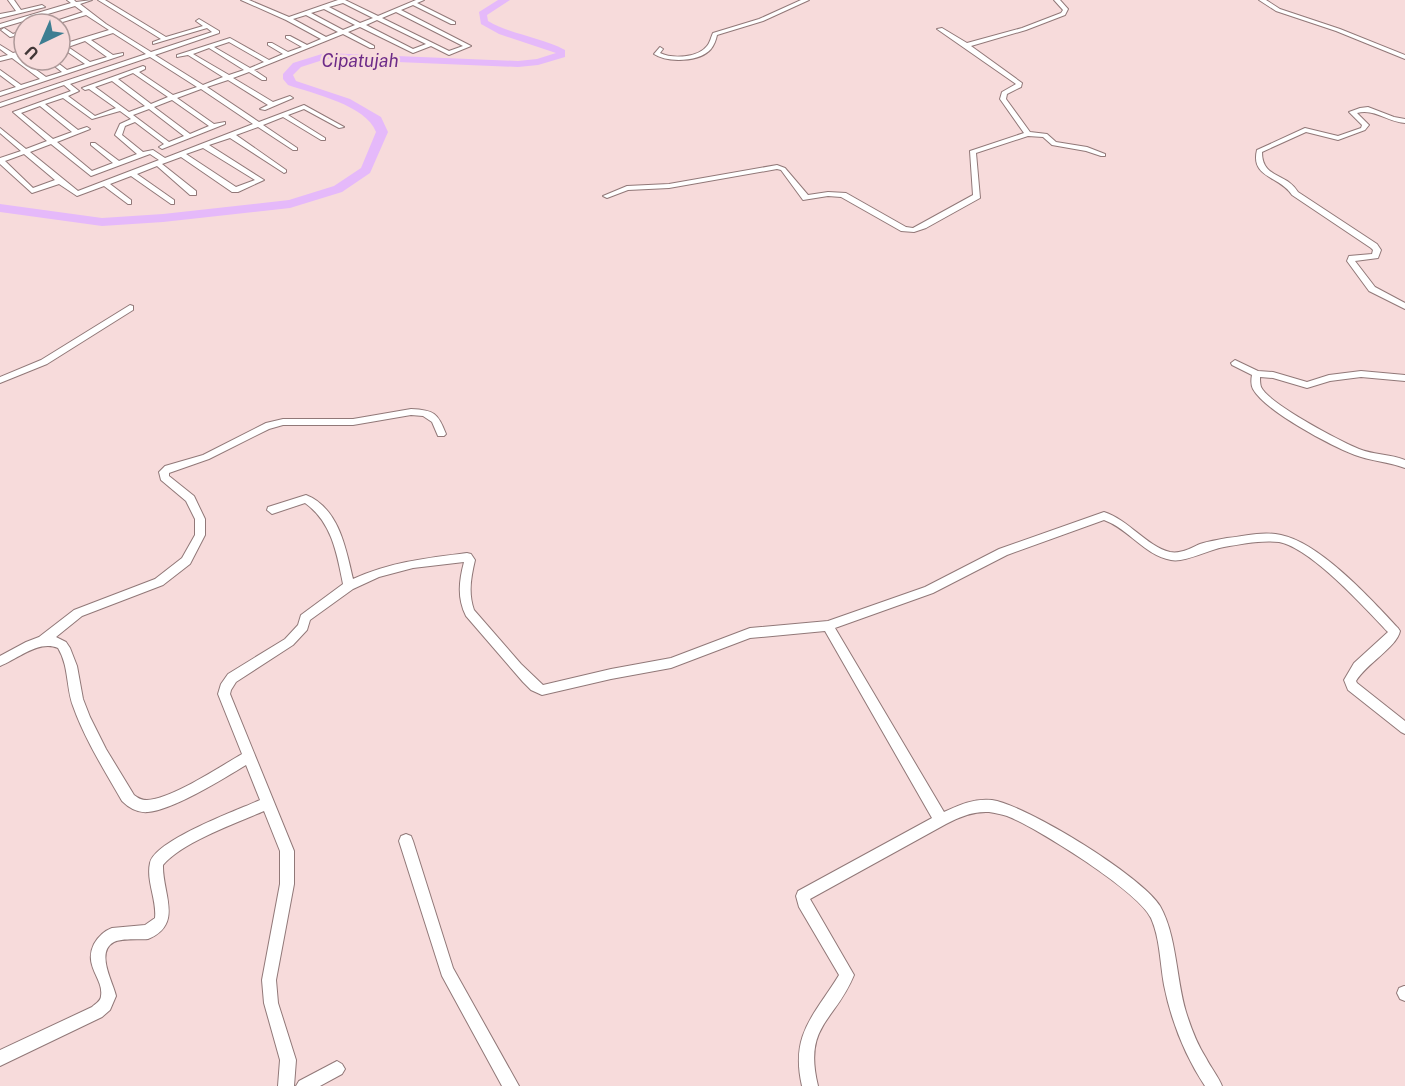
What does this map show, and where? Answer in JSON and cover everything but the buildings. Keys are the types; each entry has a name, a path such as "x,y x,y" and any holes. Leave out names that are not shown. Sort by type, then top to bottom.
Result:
{"street":[{"path":"11,0 20,12 45,10"},
{"path":"37,0 45,10"},
{"path":"2,28 73,1 89,0"},
{"path":"101,0 165,39"},
{"path":"244,0 289,19 325,39"},
{"path":"289,19 342,0 449,53 468,46 398,11"},
{"path":"128,114 269,63 305,46 421,0"},
{"path":"660,49 657,54 666,58 694,55 705,51 710,46 715,34 761,20 806,0"},
{"path":"966,45 1019,31 1063,14 1066,10 1057,0"},
{"path":"1262,0 1278,10 1405,57"},
{"path":"73,1 112,31 152,54 295,149"},
{"path":"414,4 453,23"},
{"path":"324,7 414,51 432,44"},
{"path":"72,17 86,13"},
{"path":"307,13 372,47"},
{"path":"121,20 129,17"},
{"path":"0,105 217,32 199,21"},
{"path":"104,25 112,22"},
{"path":"155,43 182,31 207,26"},
{"path":"940,28 1019,83 1019,87 1004,93 1003,99 1028,134"},
{"path":"72,43 112,31"},
{"path":"288,37 305,46"},
{"path":"86,39 112,57"},
{"path":"180,56 231,40 269,63"},
{"path":"270,44 286,54"},
{"path":"208,46 264,79"},
{"path":"1,47 12,56"},
{"path":"72,53 89,64"},
{"path":"188,53 273,105"},
{"path":"72,70 121,54"},
{"path":"0,59 12,56"},
{"path":"5,116 143,68"},
{"path":"134,71 214,127"},
{"path":"0,72 20,87"},
{"path":"35,72 45,79"},
{"path":"0,94 66,72"},
{"path":"113,78 189,136"},
{"path":"65,83 76,91"},
{"path":"90,86 168,144"},
{"path":"63,95 94,118 121,109"},
{"path":"263,109 290,98"},
{"path":"40,103 77,132"},
{"path":"0,130 76,194 306,106 341,127"},
{"path":"1405,121 1396,120 1377,111 1357,110 1352,112 1366,125 1363,129 1338,138 1305,130 1259,151 1258,165 1289,184 1295,193 1374,246 1377,250 1375,256 1353,257 1351,261 1374,291 1405,306"},
{"path":"16,112 93,174"},
{"path":"283,115 323,139"},
{"path":"135,120 122,125 118,135 141,154"},
{"path":"84,178 223,123"},
{"path":"60,181 32,191 0,160 87,129"},
{"path":"607,196 627,188 676,186 777,167 783,169 806,198 828,194 843,195 904,229 914,230 977,196 972,152 1028,134 1045,135 1054,144 1087,149 1103,155"},
{"path":"231,135 285,171"},
{"path":"93,144 118,164"},
{"path":"181,154 236,191 260,181 204,145"},
{"path":"151,151 193,193"},
{"path":"132,173 171,202"},
{"path":"106,183 128,202"},
{"path":"0,380 44,362 130,308"},
{"path":"1235,363 1256,374 1270,374 1312,385 1329,378 1361,374 1405,378"},
{"path":"1256,374 1256,386 1259,391 1285,412 1357,452 1405,464"},
{"path":"0,661 42,642 78,613 159,582 186,561 200,535 200,519 190,499 164,477 164,472 168,469 206,457 266,426 283,422 353,422 411,412 425,412 436,420 441,434"},
{"path":"273,510 306,499 316,504 329,520 336,537 349,586"},
{"path":"286,1086 288,1060 271,1003 269,980 287,884 287,850 224,694 226,684 232,678 289,642 303,627 305,618 349,586 378,573 413,564 469,558 464,585 465,603 470,613 525,678 536,689 542,690 671,663 750,633 828,626 919,594 1004,552 1104,516 1146,545 1168,555 1180,557 1208,546 1247,539 1284,539 1309,551 1394,631 1393,636 1358,667 1350,680 1352,686 1405,728"},
{"path":"828,626 941,820"},
{"path":"42,642 57,642 64,648 78,704 92,738 127,797 135,804 147,806 165,802 249,758"},
{"path":"0,1058 97,1012 105,1005 109,996 97,964 98,952 112,935 148,933 160,922 162,893 156,867 162,855 201,833 267,804"},
{"path":"810,1086 806,1064 809,1033 847,975 804,902 803,896 970,806 1010,811 1120,876 1154,909 1169,957 1175,999 1193,1050 1214,1086"},
{"path":"406,841 450,977 511,1086"},
{"path":"304,1086 337,1070"}],"waterway":[{"name":"Cipatujah","path":"0,208 102,222 163,218 290,204 338,189 366,170 382,132 377,119 346,101 292,83 288,79 288,74 297,65 325,56 518,64 538,62 561,55 561,52 552,47 503,32 484,22 482,14 505,0"}]}
